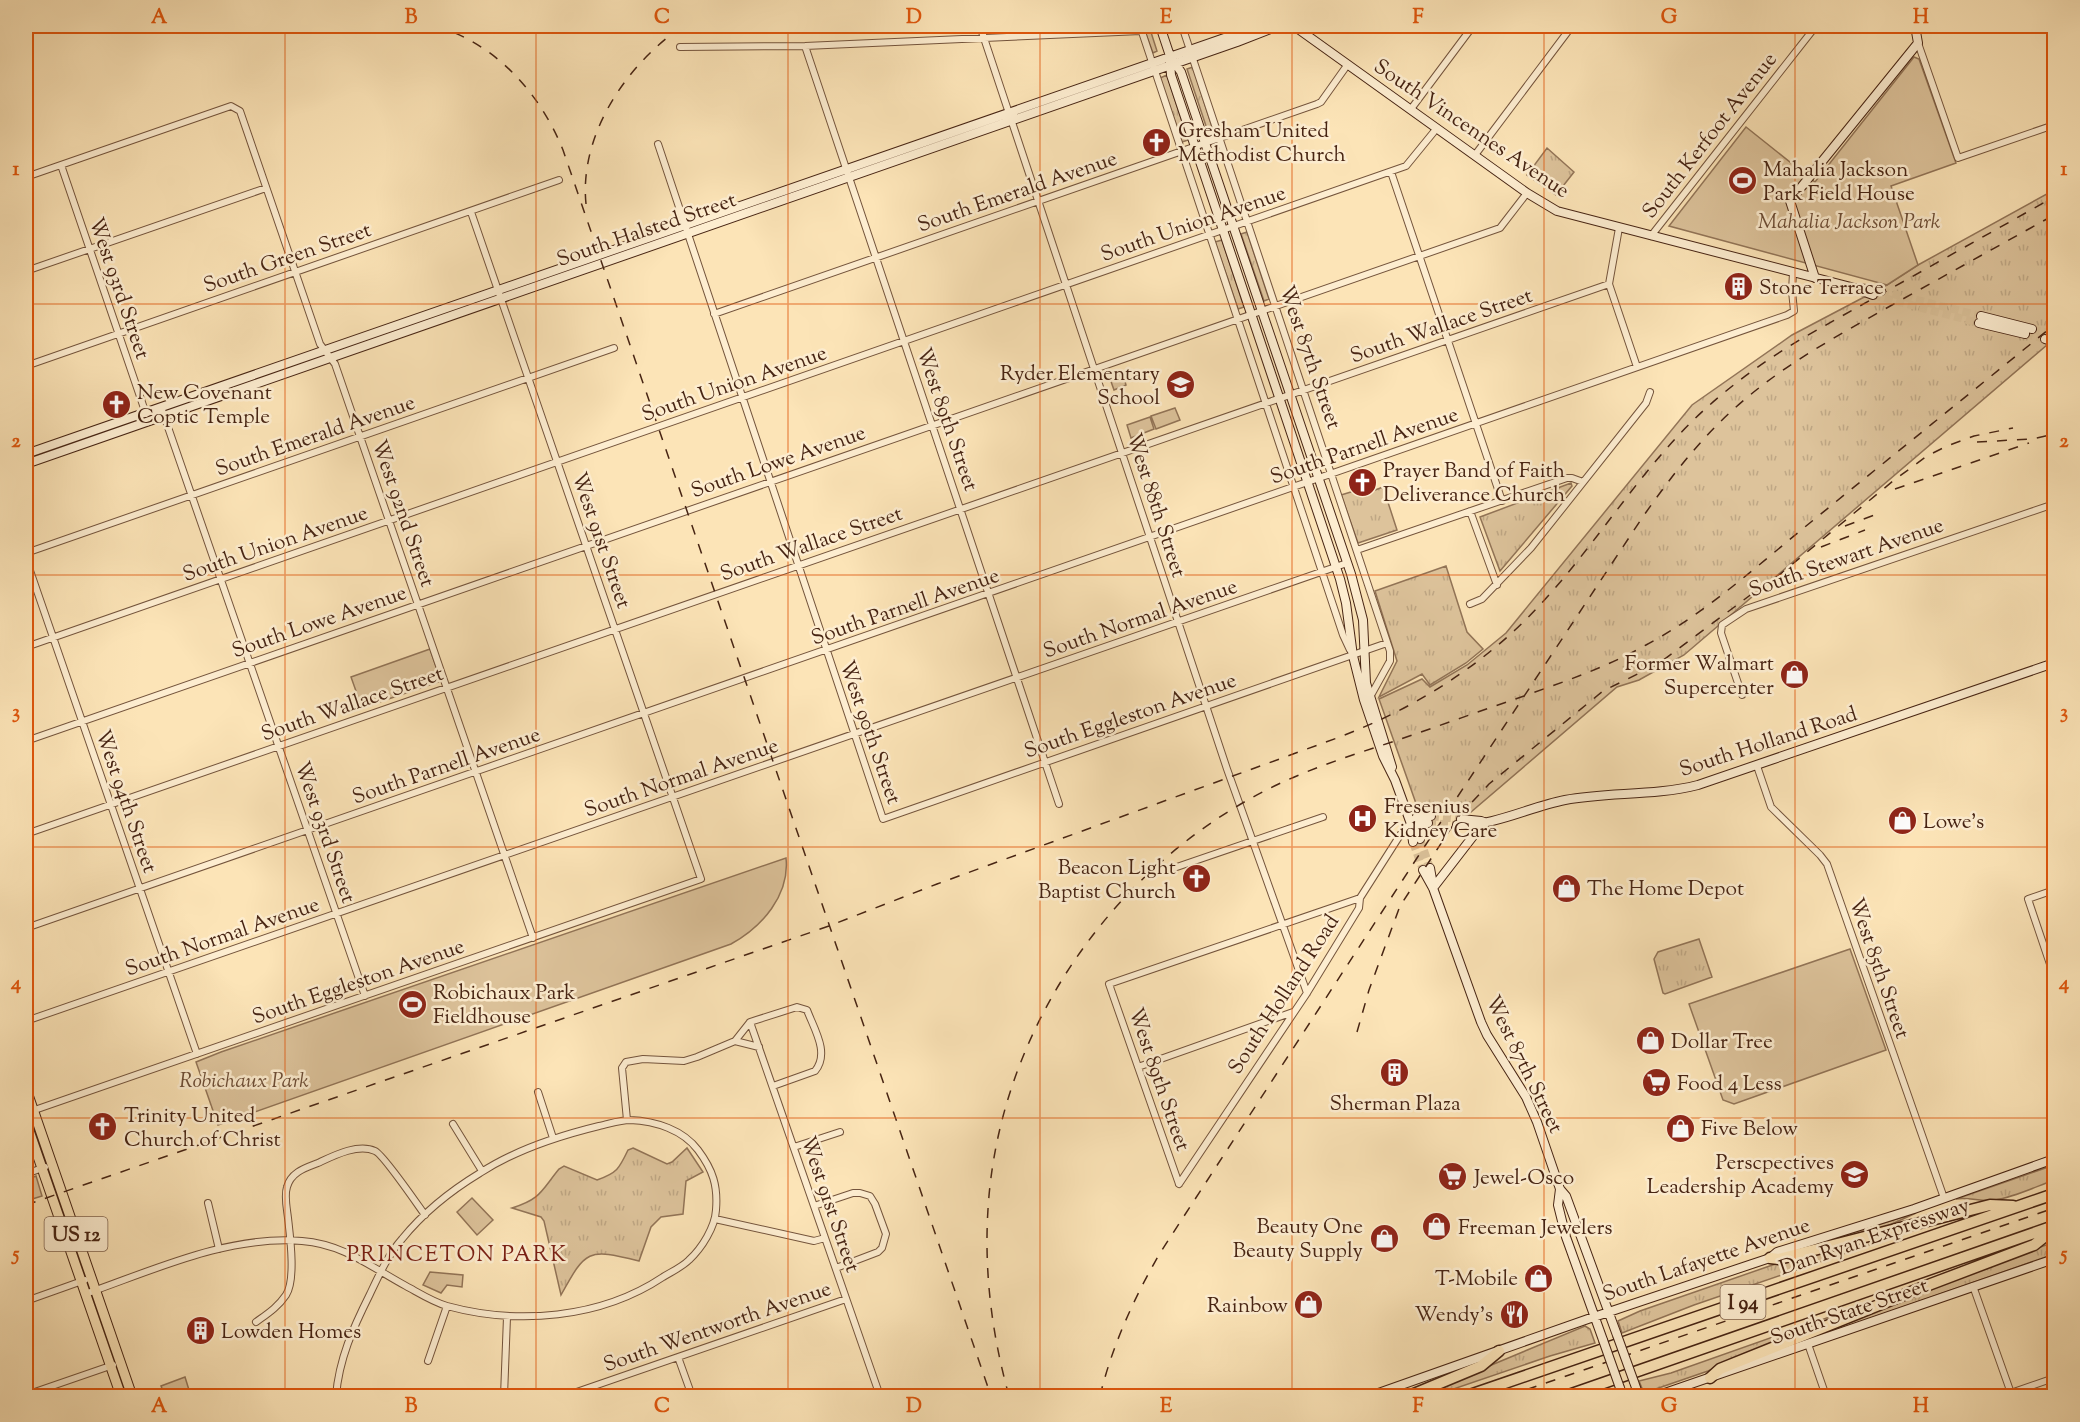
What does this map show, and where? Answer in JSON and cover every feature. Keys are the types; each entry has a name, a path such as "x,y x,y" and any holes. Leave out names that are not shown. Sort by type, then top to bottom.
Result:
{"highway":[{"name":"Dan Ryan Expressway","path":"1467,1396 2055,1194"},
{"path":"1770,1258 1779,1259 1990,1205 2019,1206"},
{"path":"1710,1378 1731,1365 2034,1245 2055,1228"},
{"name":"I 94","path":"1566,1396 2055,1228"},
{"path":"1409,1396 1481,1366 1499,1352"}],"main road":[{"name":"West 87th Street","path":"1160,26 1173,65 1171,75 1336,568 1346,603 1353,656 1364,700 1383,756 1395,780 1417,840"},
{"name":"South Halsted Street","path":"1153,66 1173,65 1191,53 1259,26"},
{"name":"South Halsted Street","path":"26,464 325,350 500,294 685,230 1153,66 1170,56 1191,53 1278,26"},
{"name":"South Vincennes Avenue","path":"1294,26 1527,193 1557,212 1793,273 1851,287 1870,288 1877,293"},
{"path":"1815,278 1791,201 1918,43 1914,26"},
{"name":"West 87th Street","path":"1173,65 1181,72 1359,600 1366,683 1395,780"},
{"name":"South Halsted Street","path":"163,411 330,358 500,294"},
{"path":"1980,320 2029,332"},
{"name":"South Halsted Street","path":"26,454 147,417"},
{"name":"South Holland Road","path":"1459,822 1485,822 1502,819 1566,800 1682,789 1717,780 2055,663"},
{"path":"1411,824 1430,820"},
{"path":"1433,888 1485,822"},
{"name":"West 87th Street","path":"1427,869 1481,1022 1526,1097 1537,1122 1560,1189 1566,1196 1639,1396"},
{"name":"US 12","path":"26,1089 29,1112 52,1165 91,1278 90,1292"},
{"name":"US 12","path":"26,1122 81,1281 90,1292 115,1364 121,1396"},
{"name":"South Lafayette Avenue","path":"1370,1396 1770,1258 1777,1252 2055,1160"},
{"name":"West 87th Street","path":"1560,1189 1558,1205 1566,1237 1622,1392"},
{"name":"South State Street","path":"1656,1396 2055,1259"},
{"name":"US 12","path":"115,1364 132,1396"}],"street":[{"name":"West 88th Street","path":"980,26 1207,706 1307,993"},
{"name":"West 87th Street","path":"1182,26 1388,643 1390,661 1370,698"},
{"path":"1411,109 1473,26"},
{"path":"1475,155 1572,26"},
{"name":"South Kerfoot Avenue","path":"1651,236 1816,26"},
{"path":"680,47 805,46 1140,28"},
{"name":"West 87th Street","path":"1140,28 1343,635 1353,656"},
{"path":"1918,43 1958,158 2055,125"},
{"name":"West 89th Street","path":"805,46 1059,804"},
{"name":"South Emerald Avenue","path":"714,314 1322,102 1348,64"},
{"name":"West 92nd Street","path":"61,165 234,106 242,114 320,344 335,364 533,938"},
{"name":"South Union Avenue","path":"26,647 1407,166 1437,128"},
{"name":"West 90th Street","path":"658,144 883,819"},
{"path":"26,177 61,165"},
{"name":"West 93rd Street","path":"61,165 147,417"},
{"path":"1390,171 1502,501"},
{"name":"South Green Street","path":"26,366 560,180"},
{"path":"26,271 266,188"},
{"name":"South Lowe Avenue","path":"26,741 1500,228 1527,193"},
{"name":"West 91st Street","path":"471,212 701,879"},
{"path":"1619,228 1609,284 1637,368"},
{"name":"South Parnell Avenue","path":"26,928 1637,368 1794,311 1793,273"},
{"name":"South Wallace Street","path":"26,834 1609,284"},
{"name":"South Emerald Avenue","path":"26,553 614,348"},
{"path":"1470,604 1482,599 1532,548 1646,404 1650,392"},
{"name":"West 93rd Street","path":"163,411 365,996"},
{"path":"1357,550 1567,478 1583,482"},
{"name":"South Stewart Avenue","path":"1742,695 1721,633 1722,625 1746,609 2055,504"},
{"path":"1470,511 1497,585"},
{"name":"West 94th Street","path":"26,559 197,1054"},
{"name":"South Normal Avenue","path":"26,1021 1347,563"},
{"name":"South Eggleston Avenue","path":"883,819 1388,643"},
{"name":"West 85th Street","path":"1757,766 1775,813 1827,864 1944,1198"},
{"path":"1168,870 1323,817"},
{"name":"South Holland Road","path":"1179,1184 1307,993 1359,908 1360,898 1404,829 1411,824"},
{"name":"South Eggleston Avenue","path":"29,1112 701,879"},
{"path":"2054,973 2028,900 2055,890"},
{"path":"1282,924 1360,898"},
{"name":"West 89th Street","path":"1179,1184 1109,984 1282,924"},
{"path":"627,1120 622,1068 626,1062 643,1059 684,1061 697,1058 735,1041 750,1022 795,1007 807,1010 823,1053 819,1066 815,1071 773,1086"},
{"path":"1138,1066 1294,1012"},
{"name":"West 91st Street","path":"750,1022 880,1396"},
{"path":"735,1041 759,1047"},
{"path":"538,1092 553,1138"},
{"path":"90,1292 219,1250 290,1240 338,1247 381,1270 404,1285 447,1306 507,1317 554,1315 619,1299 657,1281 689,1260 704,1241 715,1219 717,1197 709,1165 692,1142 666,1127 627,1120 553,1138 482,1171 425,1215 401,1239 381,1270 350,1335 340,1365 336,1395 297,1393 284,1396"},
{"path":"453,1124 482,1171"},
{"path":"794,1147 840,1132"},
{"path":"256,1322 275,1308 288,1293 291,1275 286,1190 290,1178 301,1169 337,1155 363,1149 375,1151 385,1159 425,1215"},
{"path":"26,1174 52,1165"},
{"path":"814,1206 853,1193 870,1196 886,1234 882,1248 878,1252 836,1268"},
{"path":"208,1203 219,1250"},
{"path":"715,1219 814,1241 825,1238"},
{"path":"26,1301 91,1278"},
{"path":"1973,1287 2011,1395"},
{"name":"South Wentworth Avenue","path":"565,1396 846,1299"},
{"path":"428,1361 447,1306"},
{"path":"504,1396 507,1317"},
{"path":"1808,1344 1826,1396"},
{"path":"678,1357 692,1396"},
{"path":"26,1395 115,1364"},
{"path":"2002,1396 2011,1395 2055,1378"}],"green space":[{"path":"1143,26 1149,26 1157,51 1153,53"},
{"name":"Mahalia Jackson Park","path":"1914,57 1919,59 1956,163 1891,186 1918,265 1887,285 1669,226 1746,127 1815,182"},
{"path":"1193,67 1213,130 1208,132 1187,69"},
{"path":"1167,75 1188,140 1182,142 1160,78"},
{"path":"1547,148 1574,172 1556,195 1527,175"},
{"path":"2054,190 2054,339 1684,655 1639,680 1617,687 1471,812 1418,809 1379,699 1422,679 1430,687 1467,665 1506,633 1692,405 1792,335 1887,285 1918,265"},
{"path":"1247,232 1269,299 1264,301 1241,234"},
{"path":"1222,240 1244,307 1238,309 1215,242"},
{"path":"1117,373 1124,378 1126,385 1114,390 1109,376"},
{"path":"1175,408 1180,420 1156,429 1151,416"},
{"path":"1150,417 1154,429 1131,438 1127,425"},
{"path":"1571,483 1572,486 1500,571 1480,517"},
{"path":"1383,487 1397,530 1358,543 1341,495 1364,488 1367,493"},
{"path":"1446,566 1467,632 1483,649 1466,663 1430,685 1422,674 1379,697 1397,661 1375,591"},
{"path":"430,649 441,681 362,708 351,677"},
{"name":"Robichaux Park","path":"786,858 783,885 772,908 753,929 731,944 218,1125 196,1062"},
{"path":"1699,939 1712,977 1663,993 1654,959 1658,952"},
{"path":"1850,949 1886,1050 1734,1104 1723,1100 1689,1004"},
{"path":"633,1148 667,1164 687,1148 703,1172 686,1181 683,1214 661,1217 651,1227 639,1261 608,1254 590,1256 576,1269 561,1295 544,1221 541,1217 512,1208 535,1198 564,1166 597,1180 617,1170 628,1150"},
{"path":"2054,1165 2054,1180 2017,1194 1990,1200 1956,1199"},
{"path":"36,1176 42,1196 26,1201 26,1180"},
{"path":"472,1198 493,1220 477,1235 457,1212"},
{"path":"1916,1213 1881,1229 1813,1245"},
{"path":"1913,1230 1694,1305 1622,1333 1618,1321 1640,1311 1784,1261"},
{"path":"2054,1242 2054,1254 1786,1348 1956,1279"},
{"path":"430,1272 463,1275 462,1287 447,1285 441,1293 423,1285"},
{"path":"1869,1303 1870,1305 1708,1371 1644,1393 1639,1381 1671,1373"},
{"path":"1585,1326 1590,1329 1595,1343 1433,1396 1417,1396"},
{"path":"185,1377 189,1390 165,1396 161,1386"}],"tunnel":[{"path":"1881,291 1981,316"},
{"path":"1873,295 1979,323"},
{"path":"2032,329 2052,334"},
{"path":"2025,334 2045,339"},
{"path":"1431,816 1461,819"},
{"path":"1428,823 1457,825"},
{"path":"1420,839 1430,868"},
{"path":"1413,842 1423,870"}],"railway":[{"path":"26,26 48,26"},
{"path":"436,26 478,45 513,73 542,109 563,150 991,1396"},
{"path":"586,204 586,178 590,152 611,103 643,60 683,26"},
{"path":"26,1205 829,926 937,884 1337,738 1385,717 1453,679 1475,664 1515,630 1556,587 1667,448 1730,388 1764,362 1801,339 2054,197"},
{"path":"1100,1396 1125,1323 1160,1253 1417,858 1663,488 1710,433 1736,407 1792,364 1851,328 2054,215"},
{"path":"1009,1396 998,1350 988,1280 988,1209 997,1142 1016,1076 1043,1014 1078,956 1120,903 1169,855 1223,815 1283,782 1337,760 1586,673 1631,653 1668,632 1731,588 2054,325"},
{"path":"1357,1032 1369,990 1400,906 1459,816 1489,784 1603,691 1658,664 1778,576 1893,481 1927,456 1974,436 2013,428"},
{"path":"1977,442 2032,439 2054,434"},
{"path":"1895,489 2029,443"},
{"path":"1845,526 1877,514"},
{"path":"1821,547 1865,530"},
{"path":"1508,1396 2054,1208"}],"place":[{"name":"Gresham United Methodist Church","path":"1157,142"},
{"name":"Mahalia Jackson Park Field House","path":"1742,181"},
{"name":"Stone Terrace","path":"1738,287"},
{"name":"Ryder Elementary School","path":"1181,385"},
{"name":"New Covenant Coptic Temple","path":"116,404"},
{"name":"Prayer Band of Faith Deliverance Church","path":"1362,482"},
{"name":"Former Walmart Supercenter","path":"1795,675"},
{"name":"Fresenius Kidney Care","path":"1363,818"},
{"name":"Lowe's","path":"1902,821"},
{"name":"Beacon Light Baptist Church","path":"1197,879"},
{"name":"The Home Depot","path":"1566,888"},
{"name":"Robichaux Park Fieldhouse","path":"412,1004"},
{"name":"Dollar Tree","path":"1650,1041"},
{"name":"Sherman Plaza","path":"1395,1072"},
{"name":"Food 4 Less","path":"1656,1083"},
{"name":"Trinity United Church of Christ","path":"103,1127"},
{"name":"Five Below","path":"1680,1128"},
{"name":"Perscpectives Leadership Academy","path":"1855,1174"},
{"name":"Jewel-Osco","path":"1453,1177"},
{"name":"Freeman Jewelers","path":"1437,1227"},
{"name":"Beauty One Beauty Supply","path":"1384,1238"},
{"name":"T-Mobile","path":"1539,1278"},
{"name":"Rainbow","path":"1309,1305"},
{"name":"Wendy's","path":"1514,1314"},
{"name":"Lowden Homes","path":"200,1331"}],"district":[{"name":"PRINCETON PARK","path":"457,1253"}]}
